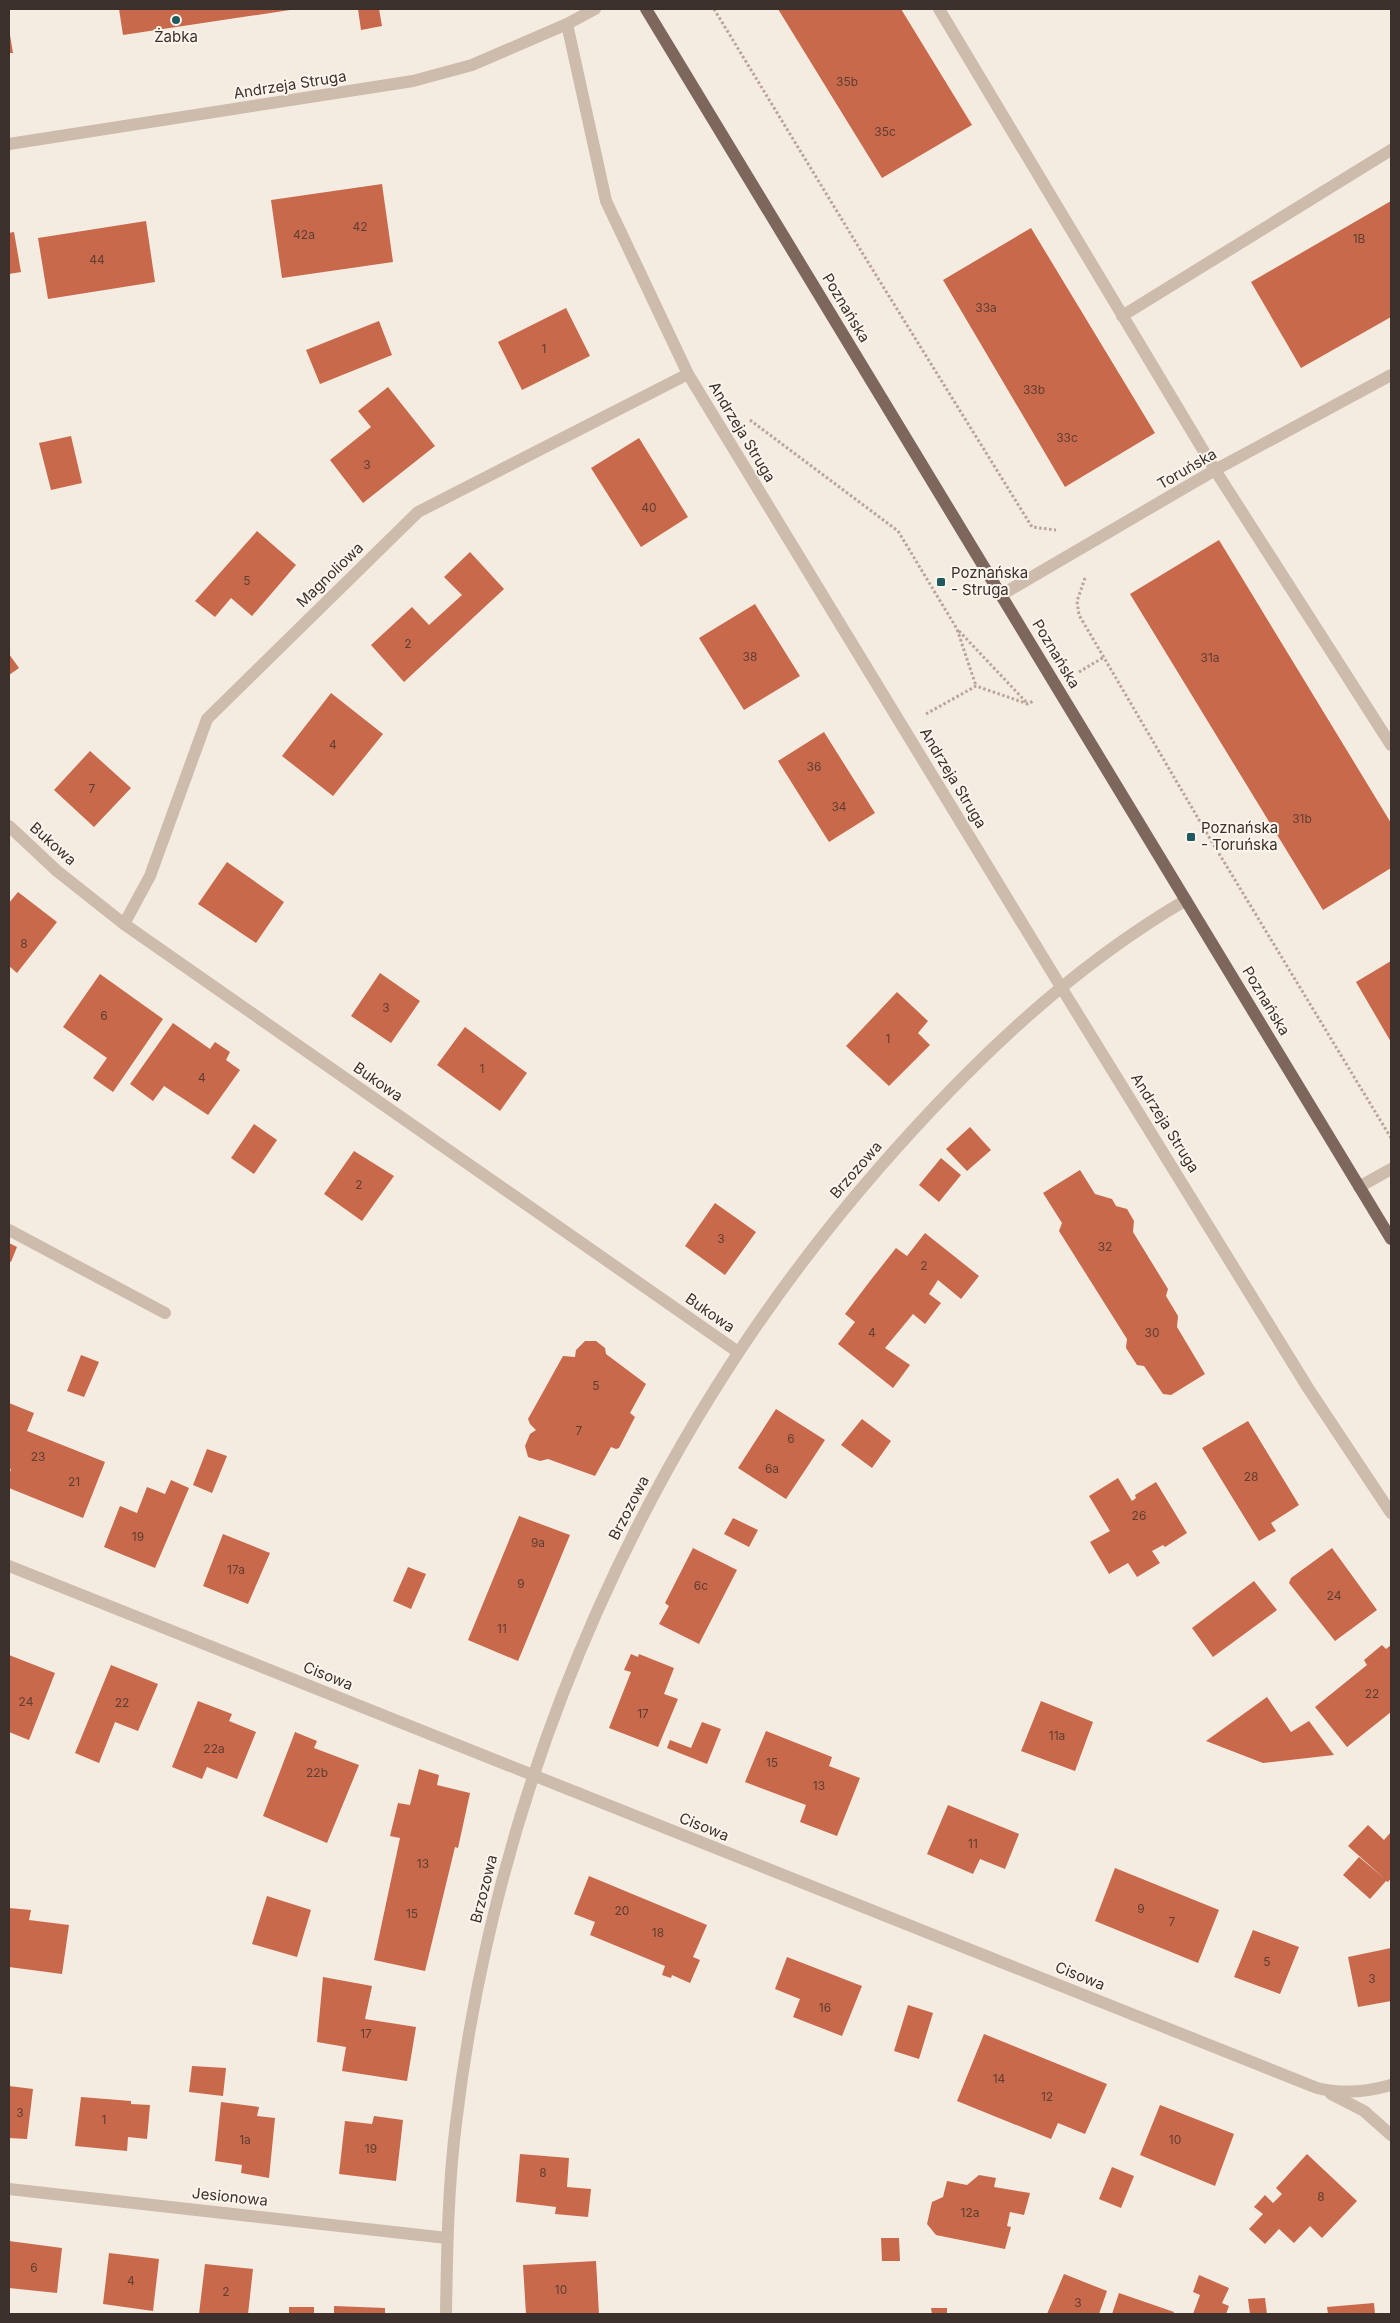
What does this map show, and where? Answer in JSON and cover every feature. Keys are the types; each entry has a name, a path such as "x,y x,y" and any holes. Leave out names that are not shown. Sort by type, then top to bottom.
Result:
{"main road":[{"name":"Poznańska","path":"646,9 1391,1240"}],"street":[{"name":"Andrzeja Struga","path":"9,144 413,82 472,65 568,24 595,9"},
{"path":"939,9 1216,470 1391,745"},
{"name":"Andrzeja Struga","path":"568,24 606,201 688,374 1061,988 1312,1395 1391,1513"},
{"path":"1122,316 1391,150"},
{"name":"Magnoliowa","path":"124,924 150,876 206,719 418,512 688,374"},
{"name":"Toruńska","path":"1001,595 1216,470 1391,375"},
{"name":"Bukowa","path":"9,826 53,868 124,924 738,1352"},
{"name":"Brzozowa","path":"446,2314 447,2238 456,2126 468,2037 497,1904 534,1777 582,1647 631,1538 682,1445 738,1352 826,1232 914,1127 968,1071 1061,988 1111,947 1186,900"},
{"path":"1359,1187 1391,1169"},
{"path":"9,1230 165,1313"},
{"name":"Cisowa","path":"9,1566 1317,2088 1349,2092 1368,2091 1391,2085"},
{"path":"1317,2088 1364,2111 1391,2135"},
{"name":"Jesionowa","path":"9,2188 447,2238"}],"path":[{"path":"743,415 898,531 957,629 1028,704"},
{"path":"957,629 976,686"},
{"path":"1028,704 1104,657"},
{"path":"902,726 976,686 1028,704"}],"building":[{"path":"119,9 290,9 290,10 123,35"},
{"path":"358,9 379,9 382,26 361,30"},
{"path":"778,9 901,9 972,125 882,178"},
{"path":"9,29 13,53 9,53"},
{"path":"382,184 393,262 282,278 271,200"},
{"path":"1391,201 1391,317 1301,368 1251,282"},
{"path":"146,221 155,282 48,299 38,238"},
{"path":"1031,228 1155,433 1065,487 943,280"},
{"path":"14,232 21,272 9,274 9,233"},
{"path":"566,308 590,356 522,390 498,342"},
{"path":"379,321 392,355 320,384 306,350"},
{"path":"388,387 435,446 363,503 330,460 371,427 358,411"},
{"path":"71,436 82,483 51,490 39,443"},
{"path":"639,438 688,517 641,547 591,468"},
{"path":"257,531 296,565 252,616 231,598 215,617 195,601"},
{"path":"1219,540 1391,823 1391,868 1323,910 1130,594"},
{"path":"470,552 504,589 404,682 371,645 412,607 429,625 462,595 444,577"},
{"path":"755,604 800,676 744,710 699,638"},
{"path":"9,654 19,668 9,675"},
{"path":"331,693 383,734 333,796 282,756"},
{"path":"824,732 875,813 829,842 778,761"},
{"path":"90,751 131,788 94,827 54,790"},
{"path":"227,862 284,902 256,943 198,904"},
{"path":"18,892 57,922 17,973 9,966 9,903"},
{"path":"1391,961 1391,1042 1356,982"},
{"path":"380,973 420,1001 391,1043 351,1016"},
{"path":"100,974 163,1019 113,1092 93,1078 107,1058 63,1027"},
{"path":"897,992 928,1021 918,1033 930,1045 889,1086 846,1046"},
{"path":"173,1023 210,1049 215,1042 230,1052 226,1060 240,1070 208,1115 164,1086 153,1101 130,1084"},
{"path":"465,1027 527,1073 500,1111 437,1065"},
{"path":"254,1124 277,1140 254,1174 231,1158"},
{"path":"970,1127 991,1150 967,1171 946,1149"},
{"path":"354,1151 394,1176 362,1221 324,1194"},
{"path":"941,1158 961,1175 939,1202 919,1185"},
{"path":"1080,1170 1095,1194 1112,1199 1116,1206 1127,1209 1134,1221 1133,1232 1168,1289 1166,1296 1178,1316 1177,1327 1205,1374 1171,1395 1163,1394 1144,1366 1137,1365 1126,1348 1127,1339 1059,1231 1062,1223 1043,1193"},
{"path":"715,1203 756,1232 725,1275 685,1246"},
{"path":"925,1233 979,1276 961,1299 938,1280 929,1294 941,1303 925,1324 913,1314 885,1348 910,1365 893,1388 838,1344 855,1322 845,1314 870,1281 896,1248 907,1256"},
{"path":"9,1243 17,1247 11,1262 9,1261"},
{"path":"585,1341 596,1341 605,1348 606,1354 646,1384 630,1413 635,1417 619,1448 611,1447 595,1476 548,1459 540,1461 528,1457 525,1446 530,1434 536,1430 528,1419 563,1356 575,1357 576,1350"},
{"path":"81,1355 99,1362 84,1397 67,1391"},
{"path":"9,1403 34,1413 27,1431 105,1462 83,1518 9,1488 11,1469 9,1468"},
{"path":"776,1409 825,1440 786,1499 738,1468"},
{"path":"862,1419 891,1441 872,1468 841,1445"},
{"path":"1248,1421 1299,1505 1271,1523 1276,1531 1259,1541 1202,1448"},
{"path":"207,1449 227,1456 212,1493 193,1485"},
{"path":"1118,1478 1132,1501 1136,1498 1135,1495 1156,1482 1187,1533 1165,1547 1163,1545 1152,1551 1160,1563 1137,1577 1128,1563 1109,1574 1090,1542 1110,1531 1089,1496"},
{"path":"171,1480 189,1488 155,1568 104,1547 120,1506 137,1513 147,1487 165,1494"},
{"path":"519,1516 570,1535 518,1661 468,1640"},
{"path":"733,1518 758,1530 749,1547 724,1534"},
{"path":"223,1534 270,1553 248,1604 203,1586"},
{"path":"693,1548 737,1570 699,1644 659,1624 669,1606 665,1603"},
{"path":"1332,1548 1377,1610 1335,1641 1289,1583 1291,1578"},
{"path":"408,1567 426,1574 411,1609 393,1601"},
{"path":"1254,1581 1277,1610 1213,1657 1192,1628"},
{"path":"1382,1645 1386,1649 1391,1645 1391,1712 1347,1747 1315,1707 1367,1665 1364,1660"},
{"path":"631,1654 638,1657 639,1654 674,1668 664,1694 678,1699 658,1747 609,1728 631,1672 624,1670"},
{"path":"9,1655 55,1673 29,1740 9,1732"},
{"path":"111,1665 158,1684 138,1731 115,1722 99,1763 75,1753"},
{"path":"1267,1697 1291,1732 1309,1721 1334,1755 1263,1763 1206,1741"},
{"path":"198,1701 232,1714 229,1721 256,1732 237,1779 207,1767 202,1779 172,1767"},
{"path":"1041,1701 1093,1722 1075,1771 1021,1751"},
{"path":"702,1722 721,1729 707,1764 667,1748 670,1740 691,1748"},
{"path":"766,1731 832,1757 829,1766 860,1778 837,1836 800,1822 806,1805 745,1782"},
{"path":"295,1732 317,1741 314,1748 359,1765 327,1843 263,1816"},
{"path":"419,1769 439,1775 437,1785 470,1793 458,1848 455,1847 425,1971 374,1960 400,1838 390,1836 398,1803 410,1805"},
{"path":"948,1805 1019,1834 1005,1869 980,1859 973,1874 927,1854"},
{"path":"1368,1825 1384,1840 1391,1832 1391,1878 1370,1899 1343,1875 1359,1857 1385,1879 1348,1846"},
{"path":"1115,1868 1219,1910 1198,1963 1095,1921"},
{"path":"589,1876 707,1925 693,1957 700,1960 690,1983 672,1975 671,1978 662,1975 665,1966 590,1935 595,1922 574,1914"},
{"path":"267,1896 311,1910 297,1957 252,1944"},
{"path":"9,1908 31,1910 29,1920 69,1925 62,1974 9,1967"},
{"path":"1253,1930 1299,1947 1280,1994 1234,1977"},
{"path":"1391,1948 1391,2001 1358,2007 1348,1957"},
{"path":"787,1957 862,1986 842,2036 793,2017 800,1999 775,1989"},
{"path":"323,1977 372,1986 365,2019 416,2027 407,2081 342,2071 346,2047 317,2042"},
{"path":"908,2005 933,2013 919,2059 894,2051"},
{"path":"984,2034 1107,2084 1085,2134 1058,2123 1051,2139 957,2101"},
{"path":"192,2066 226,2068 223,2096 189,2092"},
{"path":"9,2086 33,2089 27,2139 9,2138"},
{"path":"81,2097 131,2101 131,2104 150,2105 147,2139 128,2137 127,2151 75,2146"},
{"path":"221,2102 259,2107 257,2116 275,2118 269,2178 241,2173 242,2165 215,2161"},
{"path":"1160,2105 1234,2134 1215,2186 1140,2155"},
{"path":"374,2116 403,2120 396,2181 339,2174 345,2121 372,2124"},
{"path":"520,2154 569,2158 567,2187 591,2189 588,2217 555,2214 556,2207 516,2202"},
{"path":"1307,2154 1357,2201 1322,2238 1310,2226 1294,2243 1279,2229 1265,2244 1249,2229 1263,2214 1254,2207 1265,2195 1273,2203 1282,2194 1276,2188"},
{"path":"1112,2167 1134,2176 1121,2208 1099,2199"},
{"path":"979,2175 996,2178 994,2187 1030,2193 1024,2215 1010,2212 1007,2226 1011,2227 1005,2249 936,2235 927,2224 932,2202 943,2197 947,2181 967,2185"},
{"path":"881,2238 899,2238 900,2261 882,2261"},
{"path":"9,2241 62,2248 57,2293 9,2288"},
{"path":"109,2253 159,2259 153,2311 103,2304"},
{"path":"596,2261 599,2314 526,2314 523,2265"},
{"path":"205,2264 253,2269 248,2314 199,2314"},
{"path":"1064,2274 1107,2291 1099,2314 1047,2314"},
{"path":"1199,2275 1229,2288 1222,2303 1229,2306 1226,2314 1193,2314 1200,2295 1193,2292"},
{"path":"1119,2293 1174,2312 1173,2314 1112,2314"},
{"path":"1265,2298 1267,2314 1250,2314 1248,2299"},
{"path":"1374,2303 1375,2314 1328,2314 1327,2307"},
{"path":"334,2306 385,2308 385,2314 334,2314"},
{"path":"289,2307 314,2307 314,2314 289,2314"},
{"path":"931,2308 947,2308 947,2314 932,2314"}],"place":[{"name":"Żabka","path":"176,20"},
{"name":"Poznańska - Struga","path":"941,582"},
{"name":"Poznańska - Toruńska","path":"1191,837"}]}
